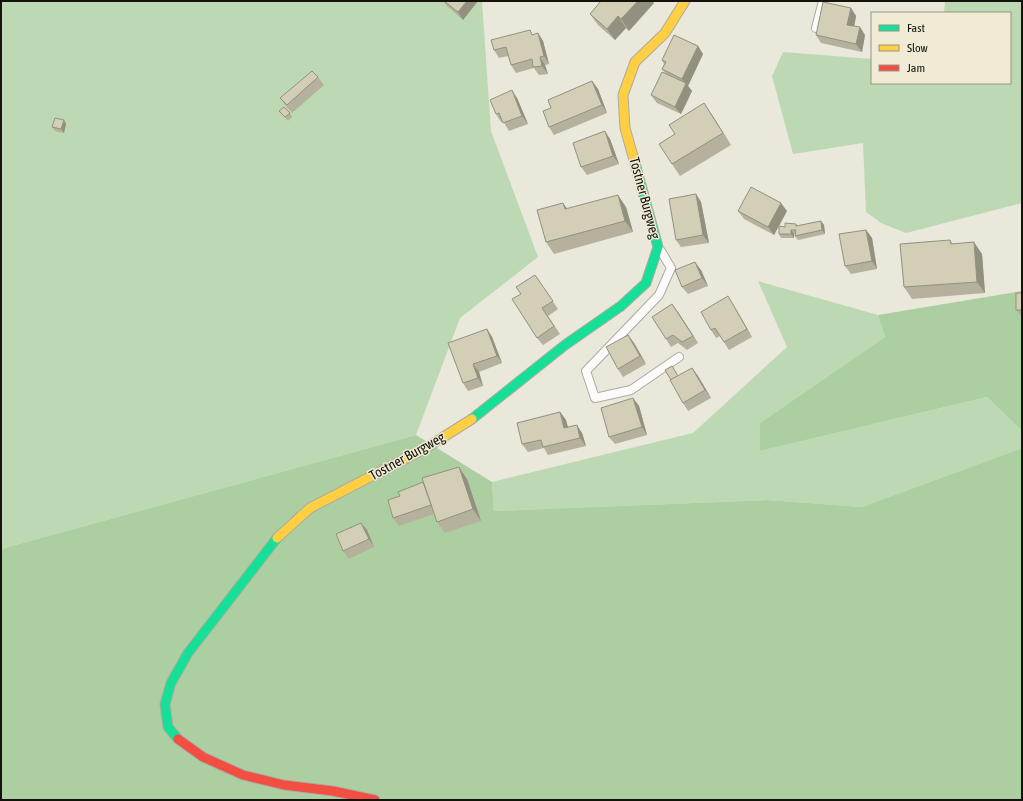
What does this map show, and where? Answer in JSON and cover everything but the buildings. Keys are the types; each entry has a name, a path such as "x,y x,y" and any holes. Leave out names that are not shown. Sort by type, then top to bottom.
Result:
{"street":[{"name":"Tostner Burgweg","path":"374,800 333,791 284,785 243,775 204,756 179,740 168,727 165,704 171,683 188,654 272,542 310,508 426,448 483,412 565,345 621,306 646,283 658,246 626,128 623,94 635,62 665,33 685,1"}],"lane":[{"path":"816,28 823,1"},
{"path":"658,246 671,268 659,295 586,371 595,398 630,390 679,357"}],"green space":[{"path":"1,1 482,1 491,131 538,257 460,318 416,435 1,549"},
{"path":"945,1 1022,1 1022,203 906,233 881,223 866,212 863,143 793,154 772,76 783,52 871,59 871,84 1011,84 1011,12 944,12"},
{"path":"758,281 878,315 885,337 760,423 760,451 987,397 1022,431 1022,448 862,507 768,500 494,511 492,482 693,433 787,347"},
{"path":"1022,291 1022,431 987,397 760,451 760,423 885,337 878,315"},
{"path":"416,435 492,482 494,511 768,500 862,507 1022,448 1022,800 1,800 1,549"}],"traffic: fast":[{"path":"472,419 565,345 621,306 646,283 658,247 636,167"},
{"path":"178,739 168,727 165,704 171,683 188,653 277,538"}],"traffic: slow":[{"path":"636,167 625,128 623,95 635,62 665,33 685,1"},
{"path":"277,538 310,508 426,448 472,419"}],"traffic: jam":[{"path":"178,739 203,757 243,775 284,785 333,791 375,800"}]}
